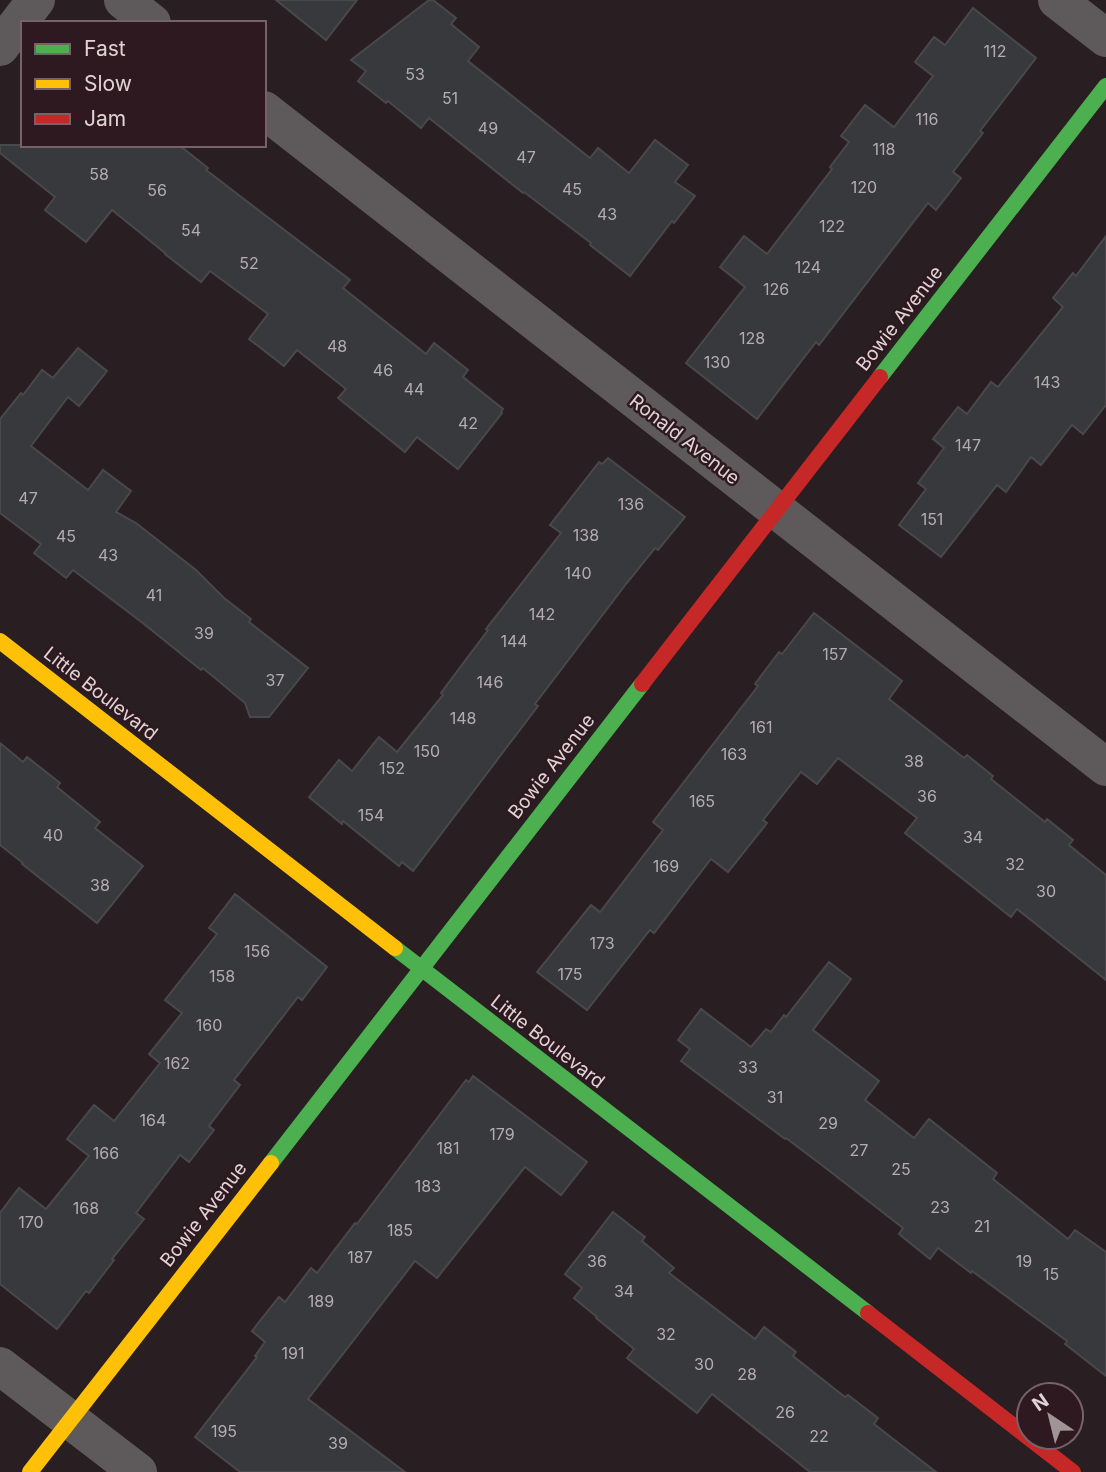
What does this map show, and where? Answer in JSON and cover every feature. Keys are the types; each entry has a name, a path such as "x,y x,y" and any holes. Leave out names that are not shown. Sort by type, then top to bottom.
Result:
{"street":[{"path":"0,47 36,0"},
{"path":"123,0 149,21"},
{"path":"1057,0 1106,38"},
{"name":"Bowie Avenue","path":"30,1472 1106,86"},
{"name":"Ronald Avenue","path":"266,112 1106,767"},
{"name":"Little Boulevard","path":"0,641 1073,1472"},
{"path":"0,1366 138,1472"}],"building":[{"path":"276,0 357,0 326,40"},
{"path":"429,0 433,0 456,18 451,24 479,47 468,61 590,158 598,148 629,173 655,140 688,165 675,182 695,196 630,276 429,118 421,128 358,81 366,71 351,60"},
{"path":"973,8 1036,58 980,131 983,133 953,172 961,178 936,210 928,203 819,345 816,342 757,419 686,363 745,287 720,267 744,236 767,254 832,169 830,167 849,142 841,136 865,105 894,127 933,76 915,62 934,37 945,45"},
{"path":"0,145 182,147 208,168 206,170 350,280 343,288 426,354 434,343 468,370 463,377 503,409 502,413 458,469 417,437 405,452 338,398 346,389 297,350 284,366 249,339 268,314 210,271 201,282 112,210 86,242 45,210 55,197 0,153"},
{"path":"1106,236 1106,405 1083,434 1072,425 1041,465 1031,457 1006,492 997,485 941,557 899,525 926,489 918,483 944,448 933,439 958,407 967,414 991,382 998,387 1063,307 1053,298 1073,273 1076,276"},
{"path":"78,348 107,371 79,406 68,397 31,446 88,490 103,470 131,491 116,512 136,523 196,570 224,598 251,619 249,622 308,668 269,717 250,717 245,703 203,668 201,670 73,570 66,578 34,553 41,544 0,513 0,419 42,370 53,378"},
{"path":"608,458 685,517 626,584 413,871 402,862 399,866 309,797 339,760 352,771 379,737 397,752 443,695 441,693 488,630 486,629 561,533 550,525 599,462 602,464"},
{"path":"814,613 902,681 889,699 964,758 967,755 993,776 991,779 1045,822 1047,819 1073,840 1069,845 1106,875 1106,980 1017,909 1011,917 905,833 917,818 838,758 817,784 801,772 763,820 767,823 728,872 711,859 654,933 650,930 587,1010 537,972 591,905 600,912 663,830 653,822 758,686 755,684 779,652 782,654"},
{"path":"0,743 23,762 27,757 60,783 57,787 100,822 95,828 143,866 97,923 0,845"},
{"path":"235,894 327,967 302,1000 298,997 234,1080 240,1085 209,1126 214,1130 189,1162 180,1155 136,1213 144,1219 89,1293 86,1291 57,1329 0,1284 0,1213 19,1188 46,1209 89,1156 67,1139 94,1105 114,1121 160,1063 149,1054 182,1013 165,1000 217,934 209,928"},
{"path":"829,962 851,979 813,1030 879,1081 865,1100 914,1138 929,1119 997,1173 993,1179 1068,1239 1075,1230 1106,1252 1106,1376 1065,1344 1067,1341 938,1248 930,1259 899,1234 903,1228 681,1061 690,1049 678,1040 701,1009 751,1047 766,1029 771,1032 784,1015 786,1017"},
{"path":"473,1076 587,1162 561,1195 525,1167 437,1278 415,1261 308,1399 405,1472 240,1472 195,1437 257,1357 255,1356 265,1342 252,1331 279,1297 285,1302 311,1268 317,1273 466,1080 469,1082"},
{"path":"613,1212 645,1237 642,1241 674,1268 669,1273 755,1339 764,1327 796,1352 793,1356 845,1397 848,1395 878,1418 874,1424 936,1472 810,1472 712,1394 697,1413 627,1358 634,1349 574,1298 582,1288 565,1274"}],"traffic: fast":[{"path":"880,377 1106,86"},
{"path":"271,1163 642,684"},
{"path":"395,948 868,1313"}],"traffic: slow":[{"path":"0,641 395,948"},
{"path":"30,1472 271,1163"}],"traffic: jam":[{"path":"642,684 880,377"},
{"path":"868,1313 1073,1472"}]}
